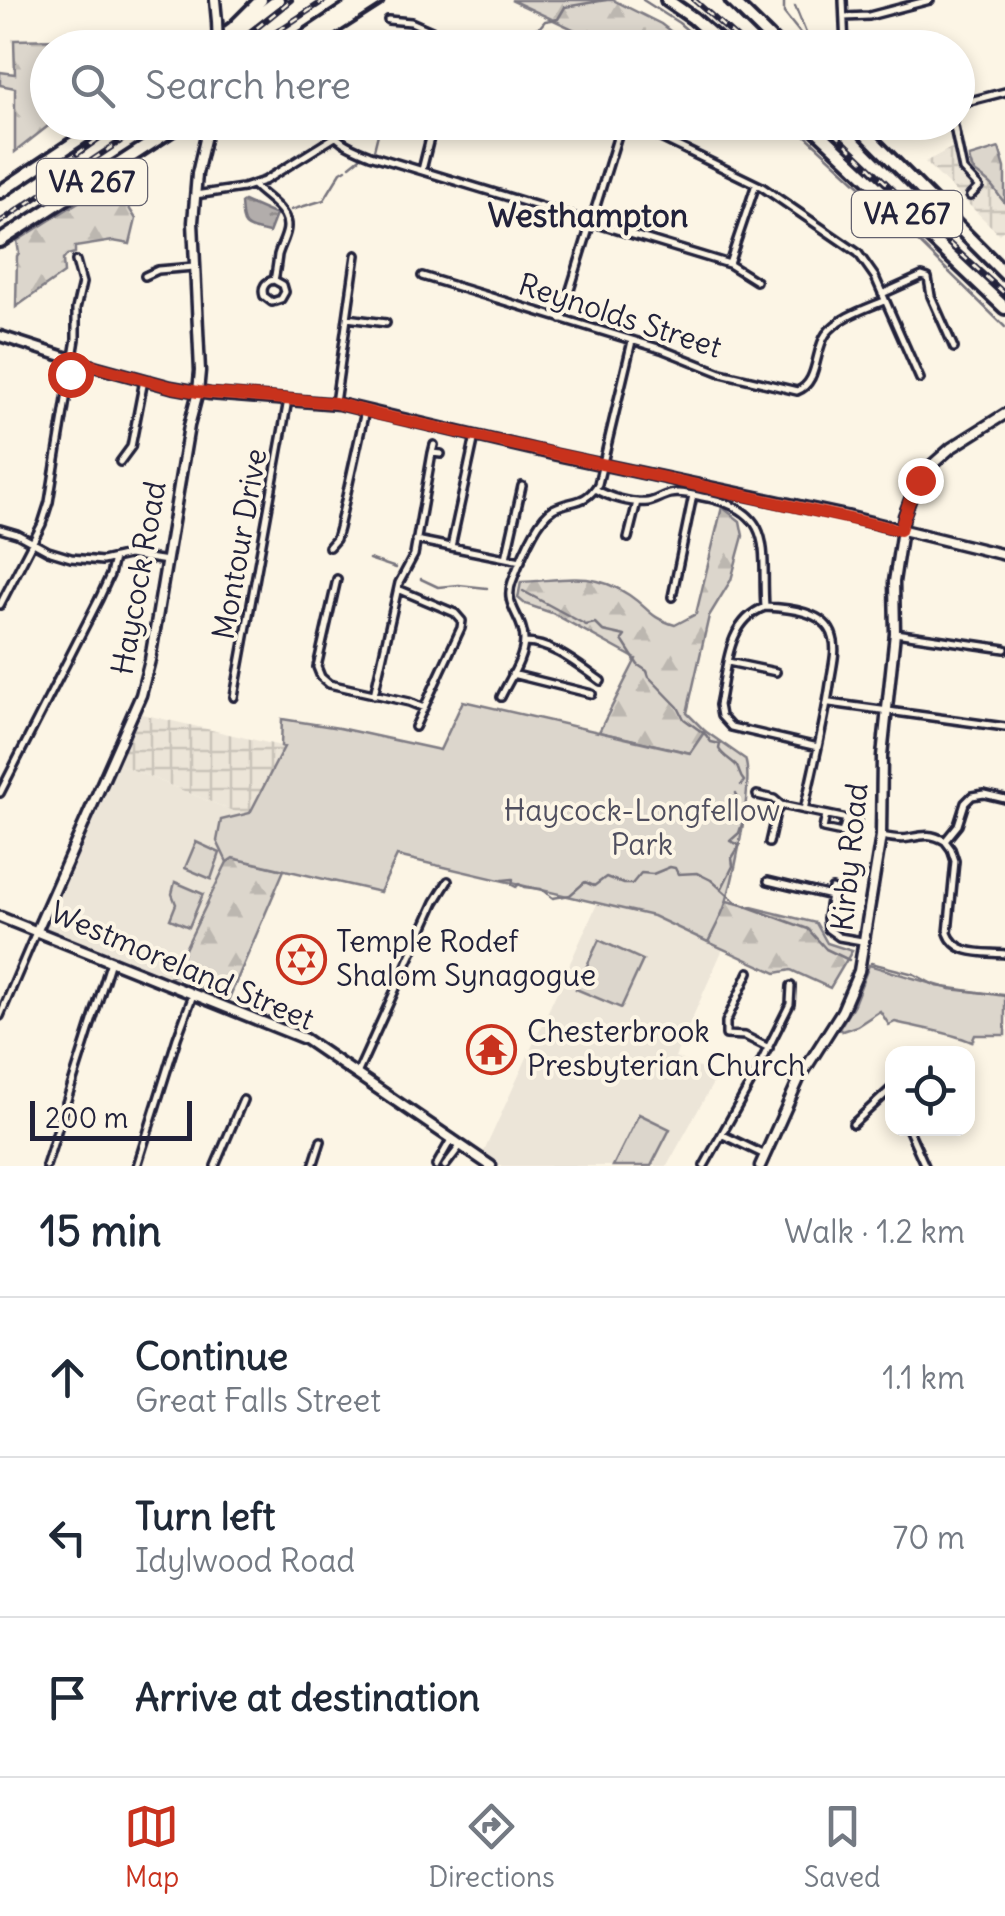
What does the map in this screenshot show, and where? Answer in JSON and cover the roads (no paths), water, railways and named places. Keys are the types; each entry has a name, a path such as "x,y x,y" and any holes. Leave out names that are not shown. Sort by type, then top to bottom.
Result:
{"highway":[{"path":"230,30 261,0"},
{"path":"240,30 278,0"},
{"path":"315,30 360,0"},
{"path":"330,30 376,0"},
{"path":"668,0 707,30"},
{"path":"731,0 762,30"},
{"path":"0,192 78,140"},
{"path":"0,234 144,140"},
{"name":"VA 267","path":"0,242 156,140"},
{"name":"VA 267","path":"827,140 1005,308"},
{"name":"VA 267","path":"872,140 1005,274"}],"main road":[{"path":"215,0 217,30"},
{"name":"Haycock Road","path":"37,930 141,695 150,660 198,392 195,195 205,140"},
{"path":"0,336 72,360 198,392 335,403 1005,555"},
{"name":"Kirby Road","path":"760,1166 799,1079 849,998 860,971 882,836 882,756 895,633 894,575 900,530 913,492 933,464 950,448 1005,414"},
{"name":"Westmoreland Street","path":"0,916 305,1039 491,1166"}],"street":[{"path":"844,0 844,30"},
{"path":"844,18 930,0"},
{"path":"388,20 406,20 430,30"},
{"path":"975,100 1005,92"},
{"path":"195,195 254,186 330,140"},
{"path":"340,140 370,155 730,264 756,280"},
{"path":"422,170 430,140"},
{"path":"561,318 619,140"},
{"path":"663,140 756,184 858,253 869,265 920,379"},
{"path":"957,140 963,170 979,187 970,196"},
{"path":"730,264 756,184"},
{"path":"254,186 282,211 287,222 274,280"},
{"path":"335,403 356,255"},
{"path":"0,605 49,502 76,338 76,309 82,283 76,261"},
{"path":"145,276 158,270 194,267"},
{"name":"Reynolds Street","path":"422,276 680,356 733,377 797,391 810,382 821,342 829,330 883,298"},
{"path":"883,298 922,276 928,278 931,296 954,348"},
{"path":"274,280 283,285 285,292 281,299 272,302 264,296 263,288 274,280"},
{"path":"347,318 386,323"},
{"path":"501,696 524,642 522,621 513,611 509,596 512,583 548,512 578,502 596,489 632,341"},
{"path":"120,462 131,447 144,380"},
{"name":"Montour Drive","path":"234,697 289,399"},
{"path":"328,547 340,528 365,411"},
{"path":"451,547 475,436"},
{"path":"374,694 401,578 413,560 434,444"},
{"path":"432,453 441,454"},
{"path":"506,558 522,486"},
{"path":"596,489 637,502 672,494 694,495 728,503 742,511 753,521 764,548 765,607"},
{"path":"672,597 694,495"},
{"path":"628,538 637,502"},
{"path":"0,528 71,558 94,561 128,555 167,561"},
{"path":"416,540 522,561"},
{"path":"0,793 99,599 114,558"},
{"path":"337,579 318,672 332,686 424,708"},
{"path":"335,588 345,590"},
{"path":"398,589 455,613 462,621 415,727"},
{"path":"804,810 818,748 828,703 835,647 830,629 816,616 777,607 751,613 734,635 719,705 721,716 728,724 818,748"},
{"path":"895,633 1005,648"},
{"path":"524,642 562,655 602,681"},
{"path":"728,662 776,672"},
{"path":"512,674 592,694"},
{"path":"828,703 1005,726"},
{"path":"945,841 958,825 964,803 972,796 984,794 1005,799"},
{"path":"757,795 781,805 857,822"},
{"path":"769,843 781,805"},
{"path":"826,815 823,829 842,834 846,819"},
{"path":"882,836 906,838 925,834 945,841 955,861 948,933 951,942 962,950 1005,954"},
{"path":"357,1074 448,881"},
{"path":"768,881 831,892 828,929 839,937 865,942"},
{"name":"Haycock Road","path":"0,1016 37,930"},
{"path":"46,1166 110,961"},
{"path":"749,972 726,1022 726,1034 744,1036 769,1048"},
{"path":"704,1166 769,1048 790,1004 791,986"},
{"path":"137,1166 193,996"},
{"path":"853,1124 885,1095"},
{"path":"215,1166 243,1100"},
{"path":"722,1134 765,1155"},
{"path":"912,1136 925,1166"},
{"path":"436,1166 452,1138"},
{"path":"314,1166 322,1141"},
{"path":"445,1166 461,1144"}],"water":[{"path":"244,201 276,215 269,233 246,225 242,217"}],"waterway":[{"path":"529,30 558,19 565,7 606,0"},
{"path":"643,0 687,30"},
{"path":"784,0 784,13 798,30"},
{"path":"795,6 805,30"},
{"path":"374,150 376,140"},
{"path":"810,140 1005,327"},
{"path":"350,166 360,158"},
{"path":"291,210 324,200 346,169"},
{"path":"369,559 396,568"},
{"path":"421,579 438,587 487,588"},
{"path":"523,591 586,625 595,623 603,631 625,636 622,640 638,665 678,707 684,719 711,742 720,744 719,749 737,767 744,781 741,785"},
{"path":"721,890 740,845 730,841 739,833 744,818 734,815 739,802 736,793"},
{"path":"503,880 513,879 512,885 516,887 519,884 541,889 553,898 570,895 585,882 594,886 606,877 632,884 641,873 653,874 670,867 678,874 697,873 737,903 808,929 826,949 849,960"},
{"path":"871,963 914,974 936,986 1005,996"}],"railway":[{"path":"254,30 291,0"},
{"path":"279,30 325,0"},
{"path":"694,0 728,30"},
{"path":"77,154 97,140"},
{"path":"0,222 122,140"},
{"path":"842,140 1005,294"}],"place":[{"name":"Temple Rodef Shalom Synagogue","path":"301,959"},
{"name":"Chesterbrook Presbyterian Church","path":"492,1049"}],"district":[{"name":"Westhampton","path":"588,216"}],"park label":[{"name":"Haycock-Longfellow Park","path":"642,828"}]}
